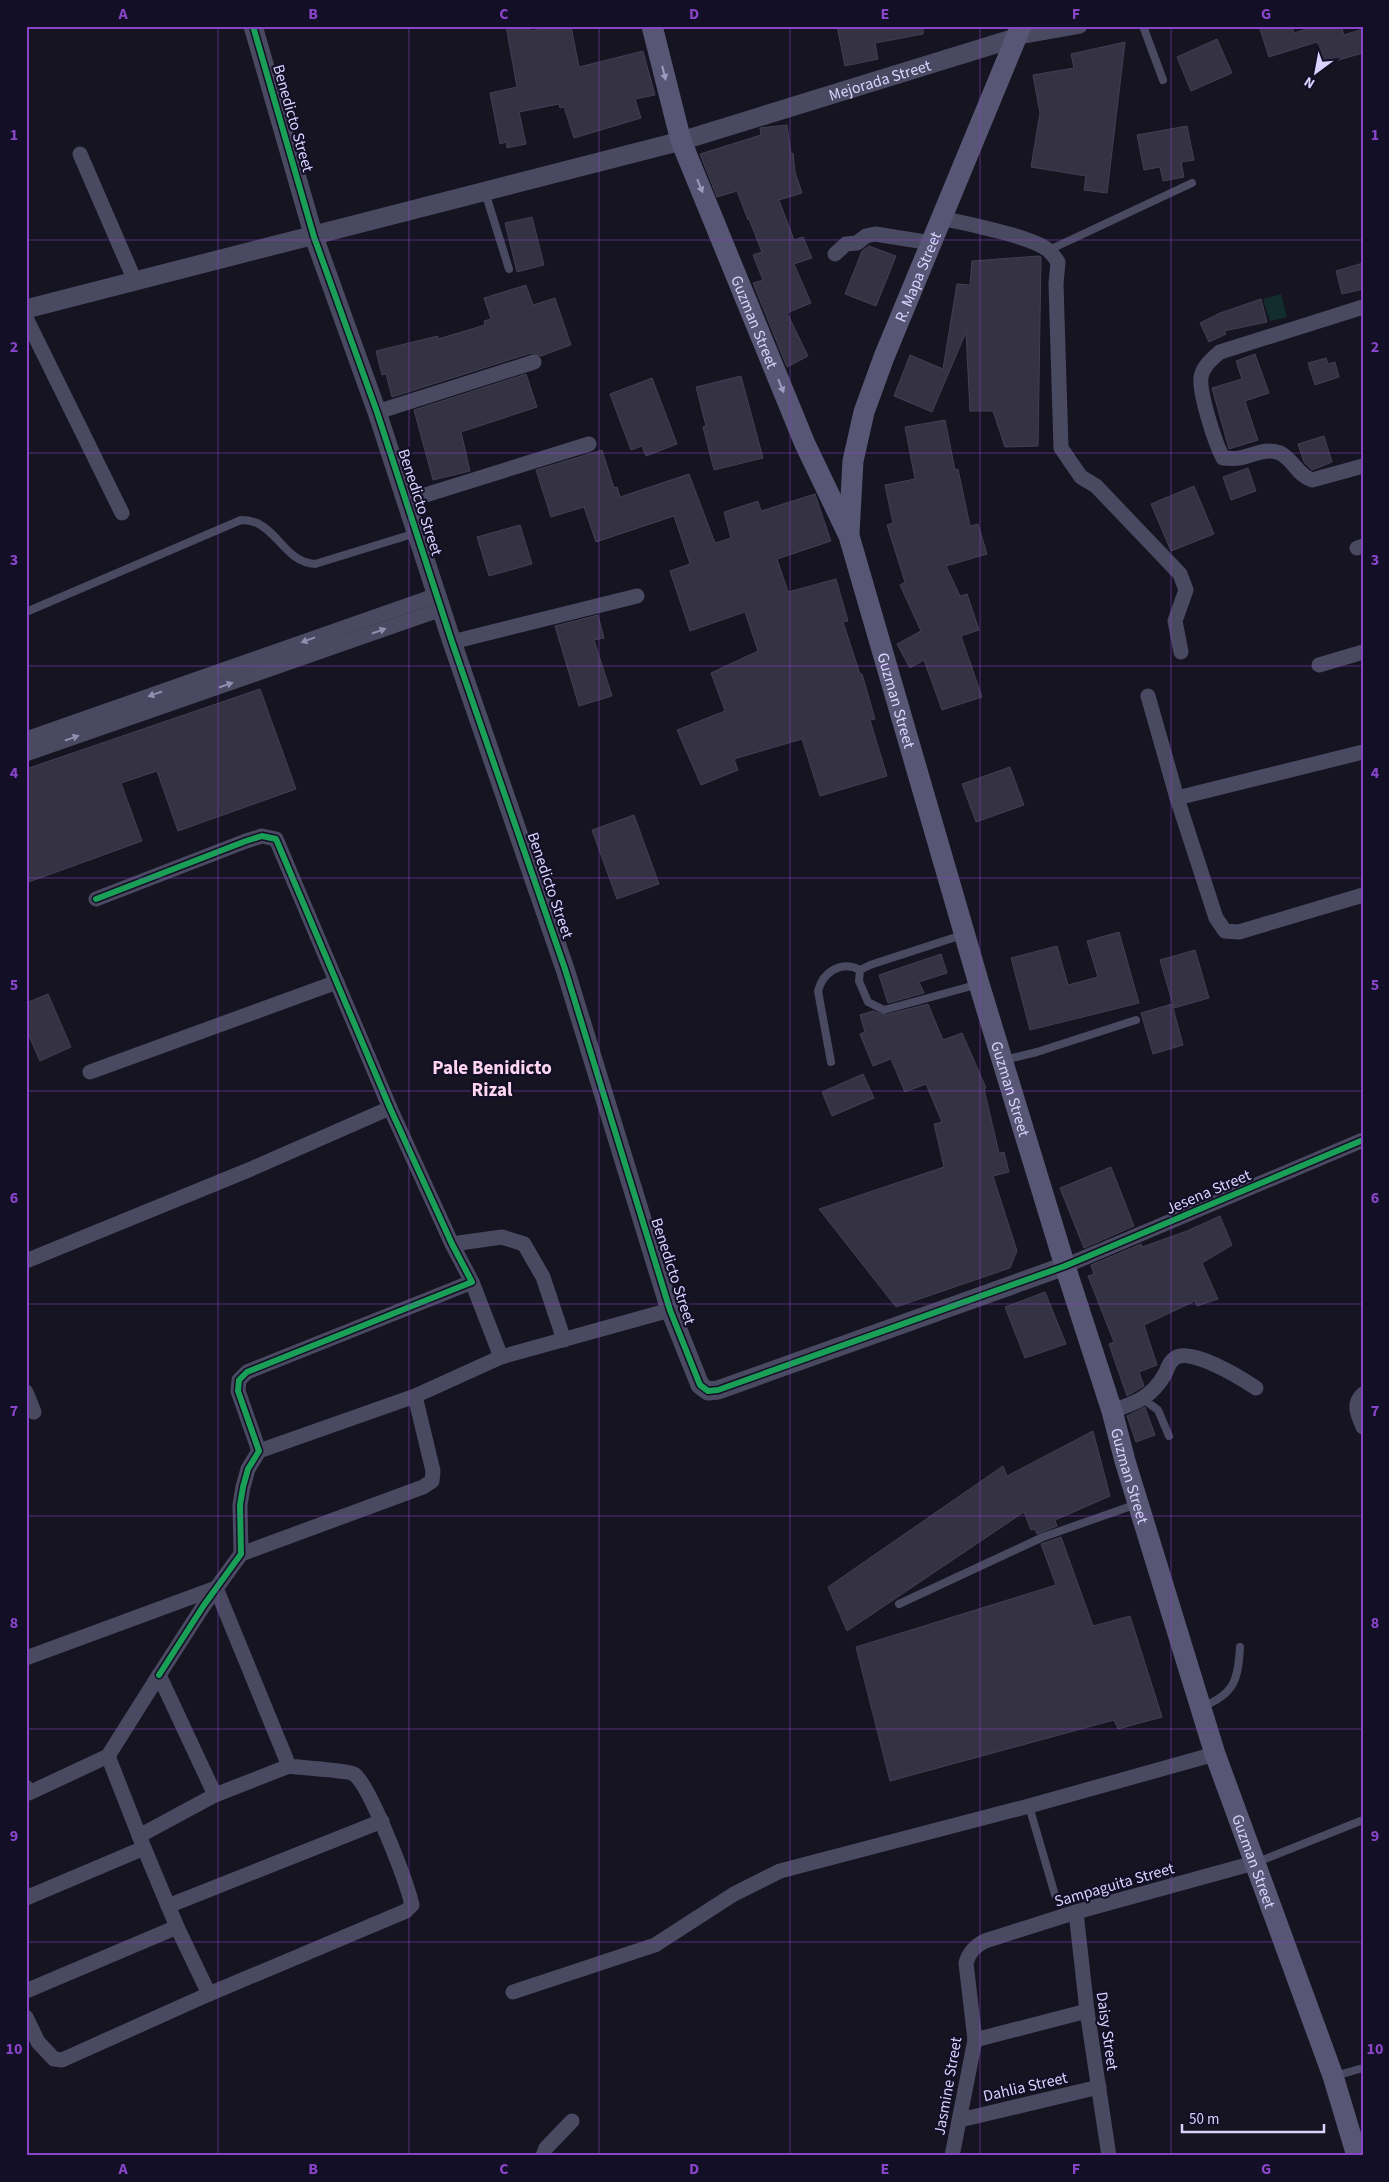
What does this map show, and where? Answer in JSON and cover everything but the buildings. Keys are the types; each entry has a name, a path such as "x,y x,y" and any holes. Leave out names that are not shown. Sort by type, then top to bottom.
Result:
{"main road":[{"name":"Guzman Street","path":"652,26 681,141 805,444 849,536 964,935 1065,1266 1112,1411 1215,1754 1333,2076 1355,2155"},
{"name":"R. Mapa Street","path":"849,536 852,460 864,412 884,357 1019,32"}],"street":[{"name":"Benedicto Street","path":"253,26 314,237 377,412 452,642 565,969 670,1310 700,1385 708,1391 718,1390 1065,1266"},
{"name":"Mejorada Street","path":"26,309 314,237 681,141 1019,32 1080,26"},
{"path":"80,154 135,281"},
{"path":"942,218 1014,236 1049,250 1058,262 1056,284 1061,448 1081,477 1096,486 1180,574 1186,590 1175,620 1181,652"},
{"path":"835,254 846,244 857,243 866,236 875,234 932,243"},
{"path":"1363,308 1220,352 1207,363 1201,377 1206,406 1217,446 1223,458 1236,459 1269,450 1280,453 1289,459 1305,477 1312,480 1363,466"},
{"path":"26,318 122,513"},
{"path":"377,412 534,362"},
{"path":"406,501 589,444"},
{"path":"452,642 637,596"},
{"path":"26,754 118,715 439,602"},
{"path":"1320,665 1363,652"},
{"path":"1148,696 1177,798 1216,918 1225,931 1239,932 1363,895"},
{"path":"26,739 118,715"},
{"path":"1177,798 1363,752"},
{"path":"96,899 246,841 262,836 276,838 390,1108 452,1244 472,1282 501,1356"},
{"path":"90,1072 337,982"},
{"path":"26,1261 250,1169 390,1108"},
{"name":"Jesena Street","path":"1065,1266 1363,1140"},
{"path":"452,1244 502,1237 524,1244 543,1276 564,1340"},
{"path":"259,1451 238,1391 239,1380 247,1372 472,1282"},
{"path":"241,1554 240,1505 243,1487 248,1469 259,1451 415,1396 501,1356 670,1310"},
{"path":"1112,1411 1151,1394 1165,1374 1169,1363 1177,1357 1190,1356 1213,1364 1256,1388"},
{"path":"26,1392 34,1412"},
{"path":"1363,1394 1356,1403 1356,1411 1363,1427"},
{"path":"27,1791 108,1756 216,1588 241,1554 423,1487 432,1481 433,1471 415,1396"},
{"path":"26,1658 216,1588"},
{"path":"216,1588 289,1766"},
{"path":"159,1675 215,1795"},
{"path":"513,1992 655,1945 734,1894 780,1871 1029,1806 1215,1754"},
{"path":"108,1756 168,1906 209,1994"},
{"path":"26,1898 141,1842 215,1795 289,1766 338,1770 354,1774 362,1783 382,1821 412,1905 406,1911 209,1994 62,2060 54,2059 32,2045 26,2017"},
{"path":"168,1906 382,1821"},
{"name":"Sampaguita Street","path":"985,1941 1076,1912 1254,1863"},
{"name":"Daisy Street","path":"1076,1912 1087,2011 1109,2155"},
{"path":"26,1990 177,1927"},
{"name":"Jasmine Street","path":"952,2156 975,2040 966,1963 972,1951 985,1941"},
{"path":"975,2040 1087,2011"},
{"name":"Dahlia Street","path":"960,2120 1099,2087"},
{"path":"543,2156 546,2148 572,2121"}],"lane":[{"path":"1143,26 1163,80"},
{"path":"1049,250 1192,183"},
{"path":"485,192 508,269"},
{"path":"26,612 241,520 258,523 297,559 308,564 315,564 416,533"},
{"path":"831,1062 818,991 825,974 841,967 853,966 860,970 964,935"},
{"path":"860,970 858,981 868,1002 884,1010 979,984"},
{"path":"1002,1060 1037,1052 1136,1020"},
{"path":"1143,1399 1158,1410 1170,1436"},
{"path":"899,1604 1043,1537 1139,1503"},
{"path":"1201,1708 1220,1700 1232,1685 1239,1667 1240,1647"},
{"path":"1029,1806 1055,1895"},
{"path":"1254,1863 1363,1820"},
{"path":"1333,2076 1363,2068"}],"green space":[{"path":"1281,294 1287,317 1270,321 1263,299"}],"cycle path":[{"path":"253,26 314,237 377,412 452,642 565,969 670,1310 700,1385 708,1391 718,1390 1065,1266 1363,1140"},
{"path":"96,899 246,841 262,836 276,839 390,1108 452,1244 472,1282 247,1372 239,1380 238,1391 259,1451 248,1469 243,1487 240,1505 241,1554 204,1605 159,1675"}],"district":[{"name":"Pale Benidicto Rizal","path":"492,1078"}]}
